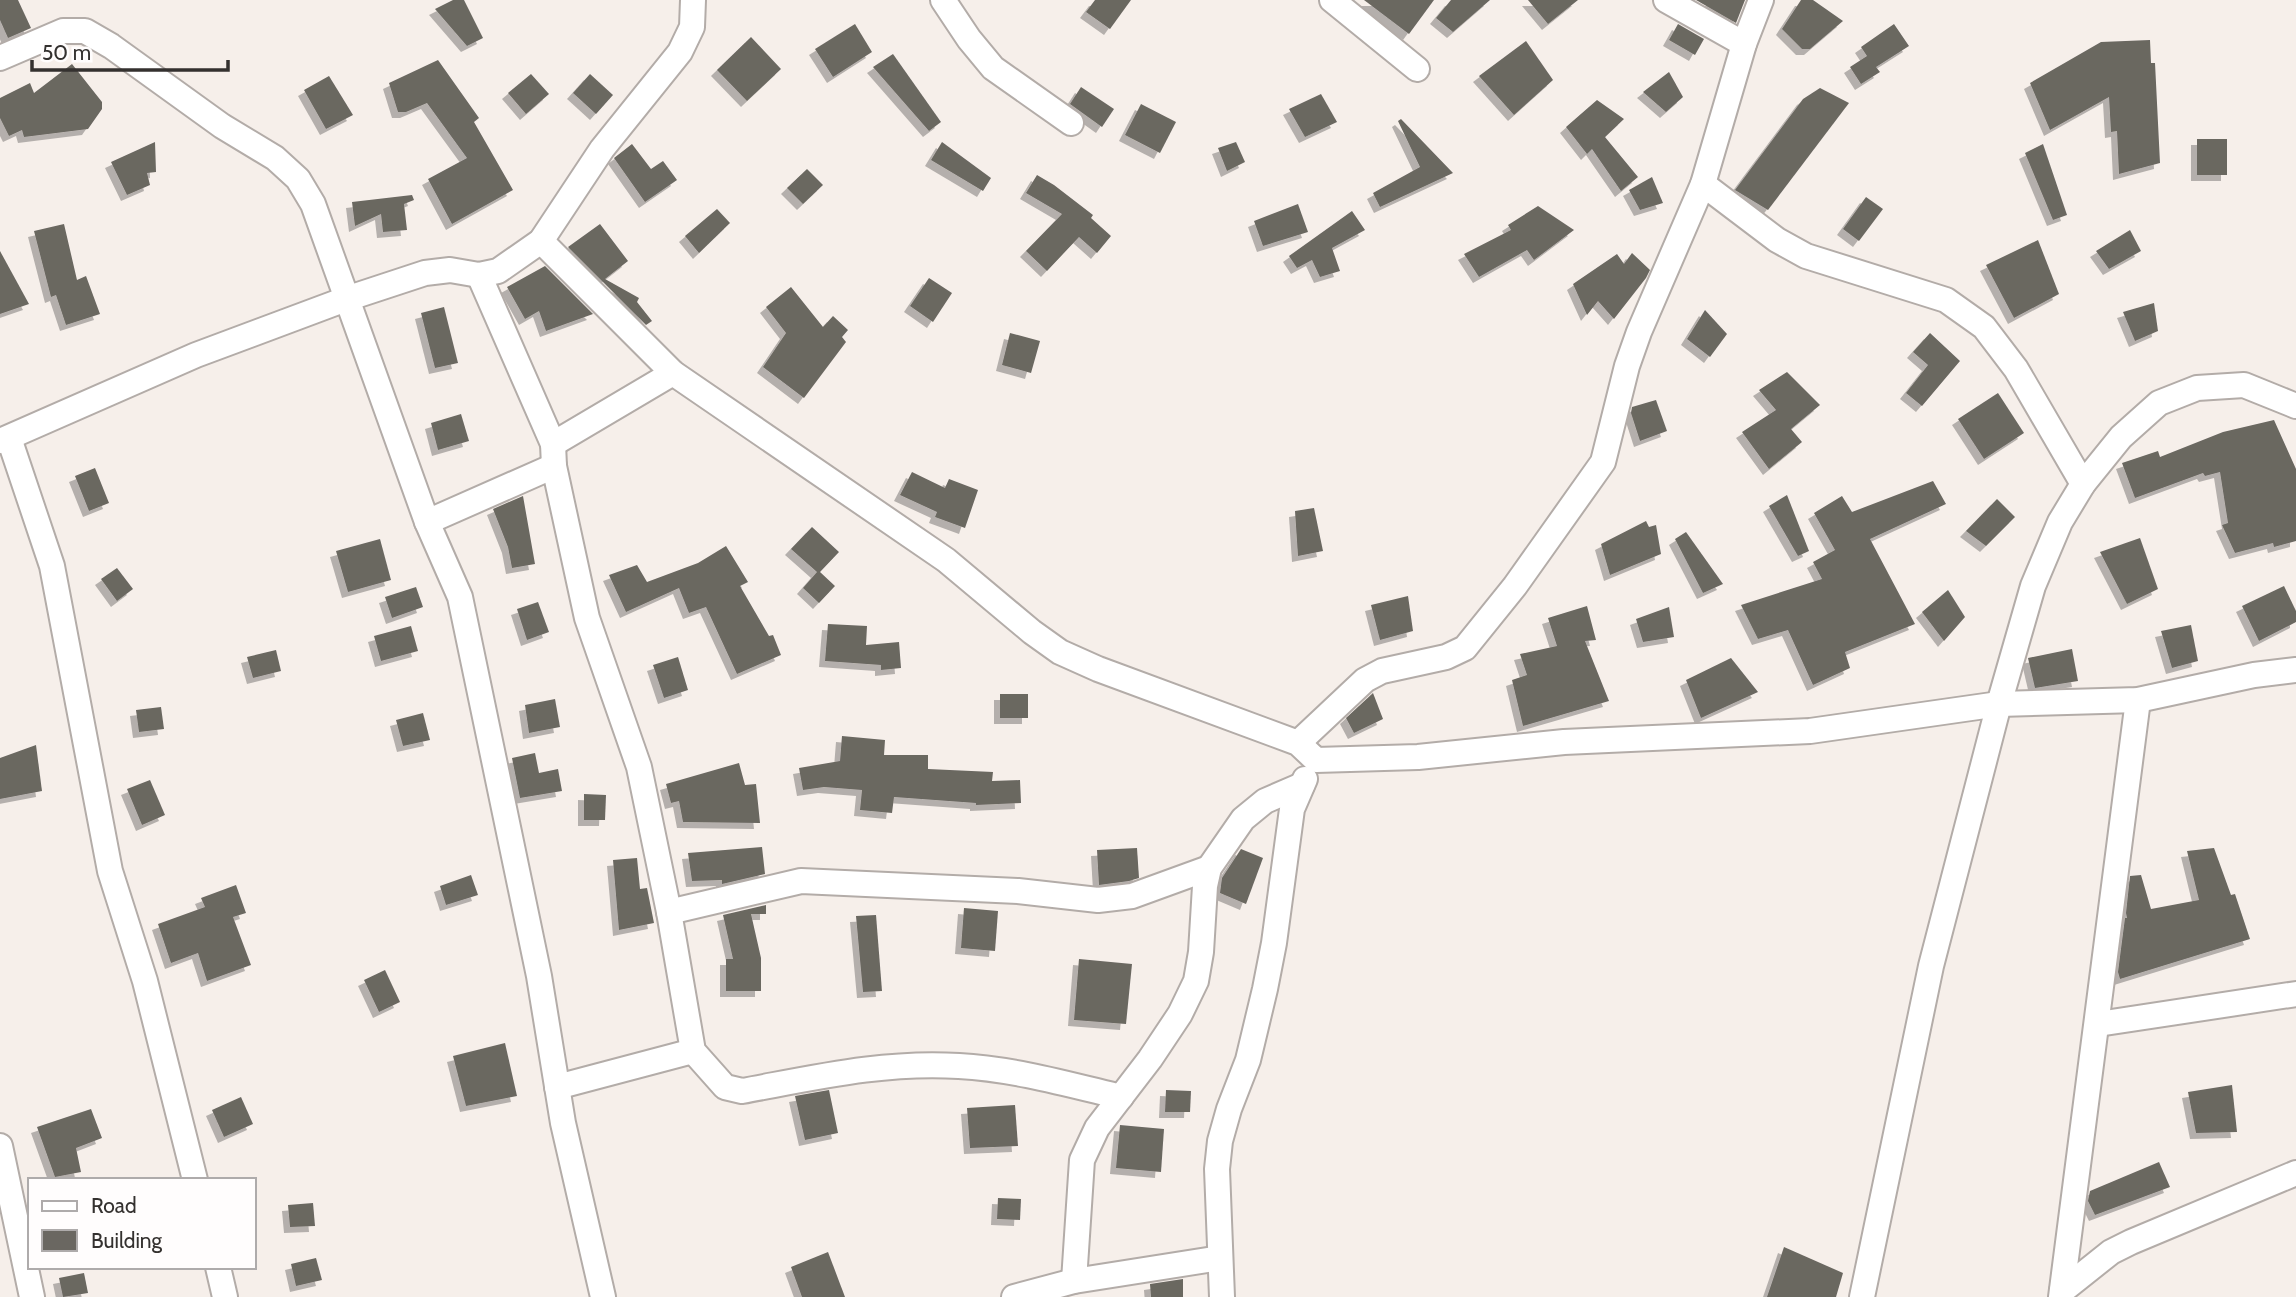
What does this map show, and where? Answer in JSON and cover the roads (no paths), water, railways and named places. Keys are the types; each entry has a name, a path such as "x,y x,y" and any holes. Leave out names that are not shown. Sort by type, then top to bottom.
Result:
{"street":[{"path":"194,1178 145,981 107,858 52,566 5,439 195,355 346,299 425,273 450,270 479,275 498,271 541,241 602,149 680,52 692,27 693,0"},
{"path":"943,0 969,39 993,68 1071,123"},
{"path":"1332,0 1418,69"},
{"path":"1665,0 1744,44"},
{"path":"1298,743 1365,680 1382,671 1446,657 1465,648 1515,586 1604,462 1627,366 1703,184 1744,44 1761,0"},
{"path":"0,58 63,31 85,32 111,46 222,125 275,158 298,179 313,204 427,522 460,597 539,976 563,1123 603,1297"},
{"path":"1703,184 1777,240 1807,256 1946,300 1984,327 2016,369 2083,484"},
{"path":"541,241 673,373 946,560 1060,652 1098,669 1298,743 1316,760 1418,757 1564,742 1810,731 1999,704 2138,700 2254,675 2296,670"},
{"path":"479,275 554,455 587,618 639,767 669,912 693,1051 725,1087 742,1091 858,1069 914,1065 959,1066 1031,1075 1121,1097"},
{"path":"427,522 554,455 673,373"},
{"path":"1862,1297 1931,966 1999,704 2033,586 2060,522 2083,484 2121,437 2159,403 2197,388 2244,385 2296,406"},
{"path":"2061,1294 2138,700"},
{"path":"1223,1297 1217,1169 1220,1142 1229,1109 1248,1060 1265,989 1292,809 1316,760"},
{"path":"1074,1281 1082,1160 1097,1128 1150,1059 1180,1014 1196,981 1209,868 1243,819 1265,801 1302,785"},
{"path":"669,912 801,881 1018,891 1098,900 1132,896 1209,868"},
{"path":"2098,1024 2296,994"},
{"path":"557,1087 693,1051"},
{"path":"0,1146 32,1297"},
{"path":"2061,1294 2111,1252 2296,1173"},
{"path":"1014,1297 1074,1281 1220,1258"},
{"path":"218,1269 225,1297"}]}
